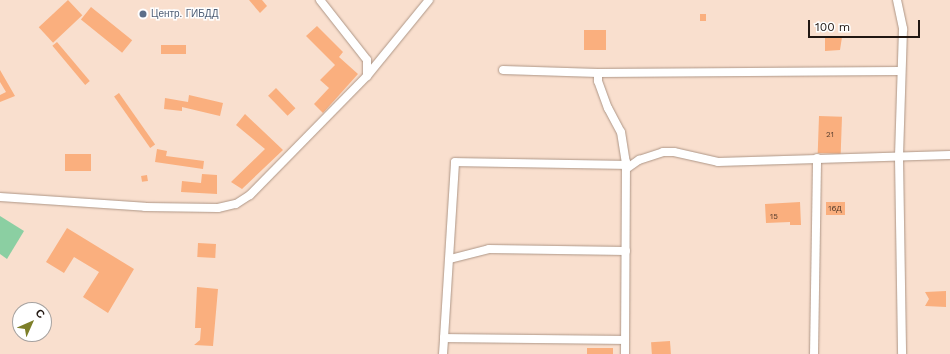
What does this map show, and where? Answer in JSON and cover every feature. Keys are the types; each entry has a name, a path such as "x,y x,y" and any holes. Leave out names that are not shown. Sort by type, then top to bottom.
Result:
{"street":[{"path":"320,0 367,60 367,76"},
{"path":"0,197 144,207 218,208 236,204 250,195 367,76 429,0"},
{"path":"897,0 904,29 900,71 899,158 902,354"},
{"path":"503,70 598,73 900,71"},
{"path":"598,73 598,81 608,108 621,132 626,167 625,354"},
{"path":"443,354 455,162 626,167 639,160 663,152 674,152 718,162 817,158 899,158 950,155"},
{"path":"814,354 817,158"},
{"path":"450,259 489,249 626,251"},
{"path":"444,338 625,340"}],"green space":[{"path":"0,216 24,231 7,259 0,254"}],"building":[{"path":"68,0 82,15 53,43 39,27"},
{"path":"249,0 262,0 267,6 260,13"},
{"path":"91,7 132,40 122,53 81,19"},
{"path":"700,14 706,14 706,21 700,21"},
{"path":"317,26 343,52 339,57 358,74 323,113 314,104 329,88 320,80 335,65 306,36"},
{"path":"584,30 606,30 606,50 584,50"},
{"path":"825,37 842,37 840,50 825,51"},
{"path":"57,42 90,81 85,85 52,46"},
{"path":"161,45 186,45 186,54 161,54"},
{"path":"0,70 15,96 0,102 0,95 6,92 0,82"},
{"path":"276,88 295,108 288,116 268,96"},
{"path":"119,93 155,145 150,148 114,96"},
{"path":"189,95 223,103 220,116 182,107 182,111 164,109 165,98 188,102"},
{"path":"245,114 283,150 242,189 231,182 265,149 236,125"},
{"path":"819,116 842,117 841,154 818,153"},
{"path":"157,149 167,151 166,156 204,161 203,169 155,162"},
{"path":"65,154 91,154 91,171 65,171"},
{"path":"202,174 217,175 217,194 181,192 182,181 201,183"},
{"path":"147,175 148,181 142,182 141,176"},
{"path":"800,202 801,225 790,225 790,222 766,223 765,204"},
{"path":"826,202 845,202 845,215 826,215"},
{"path":"67,228 134,269 108,313 83,297 99,272 74,257 64,273 46,262"},
{"path":"198,243 216,244 215,258 197,257"},
{"path":"197,287 218,289 213,346 194,345 200,340 201,328 195,328"},
{"path":"946,291 946,307 925,306 929,299 925,292"},
{"path":"670,341 671,354 652,354 651,342"},
{"path":"587,348 613,348 613,354 587,354"}],"place":[{"name":"Центр. ГИБДД","path":"143,14"}]}
